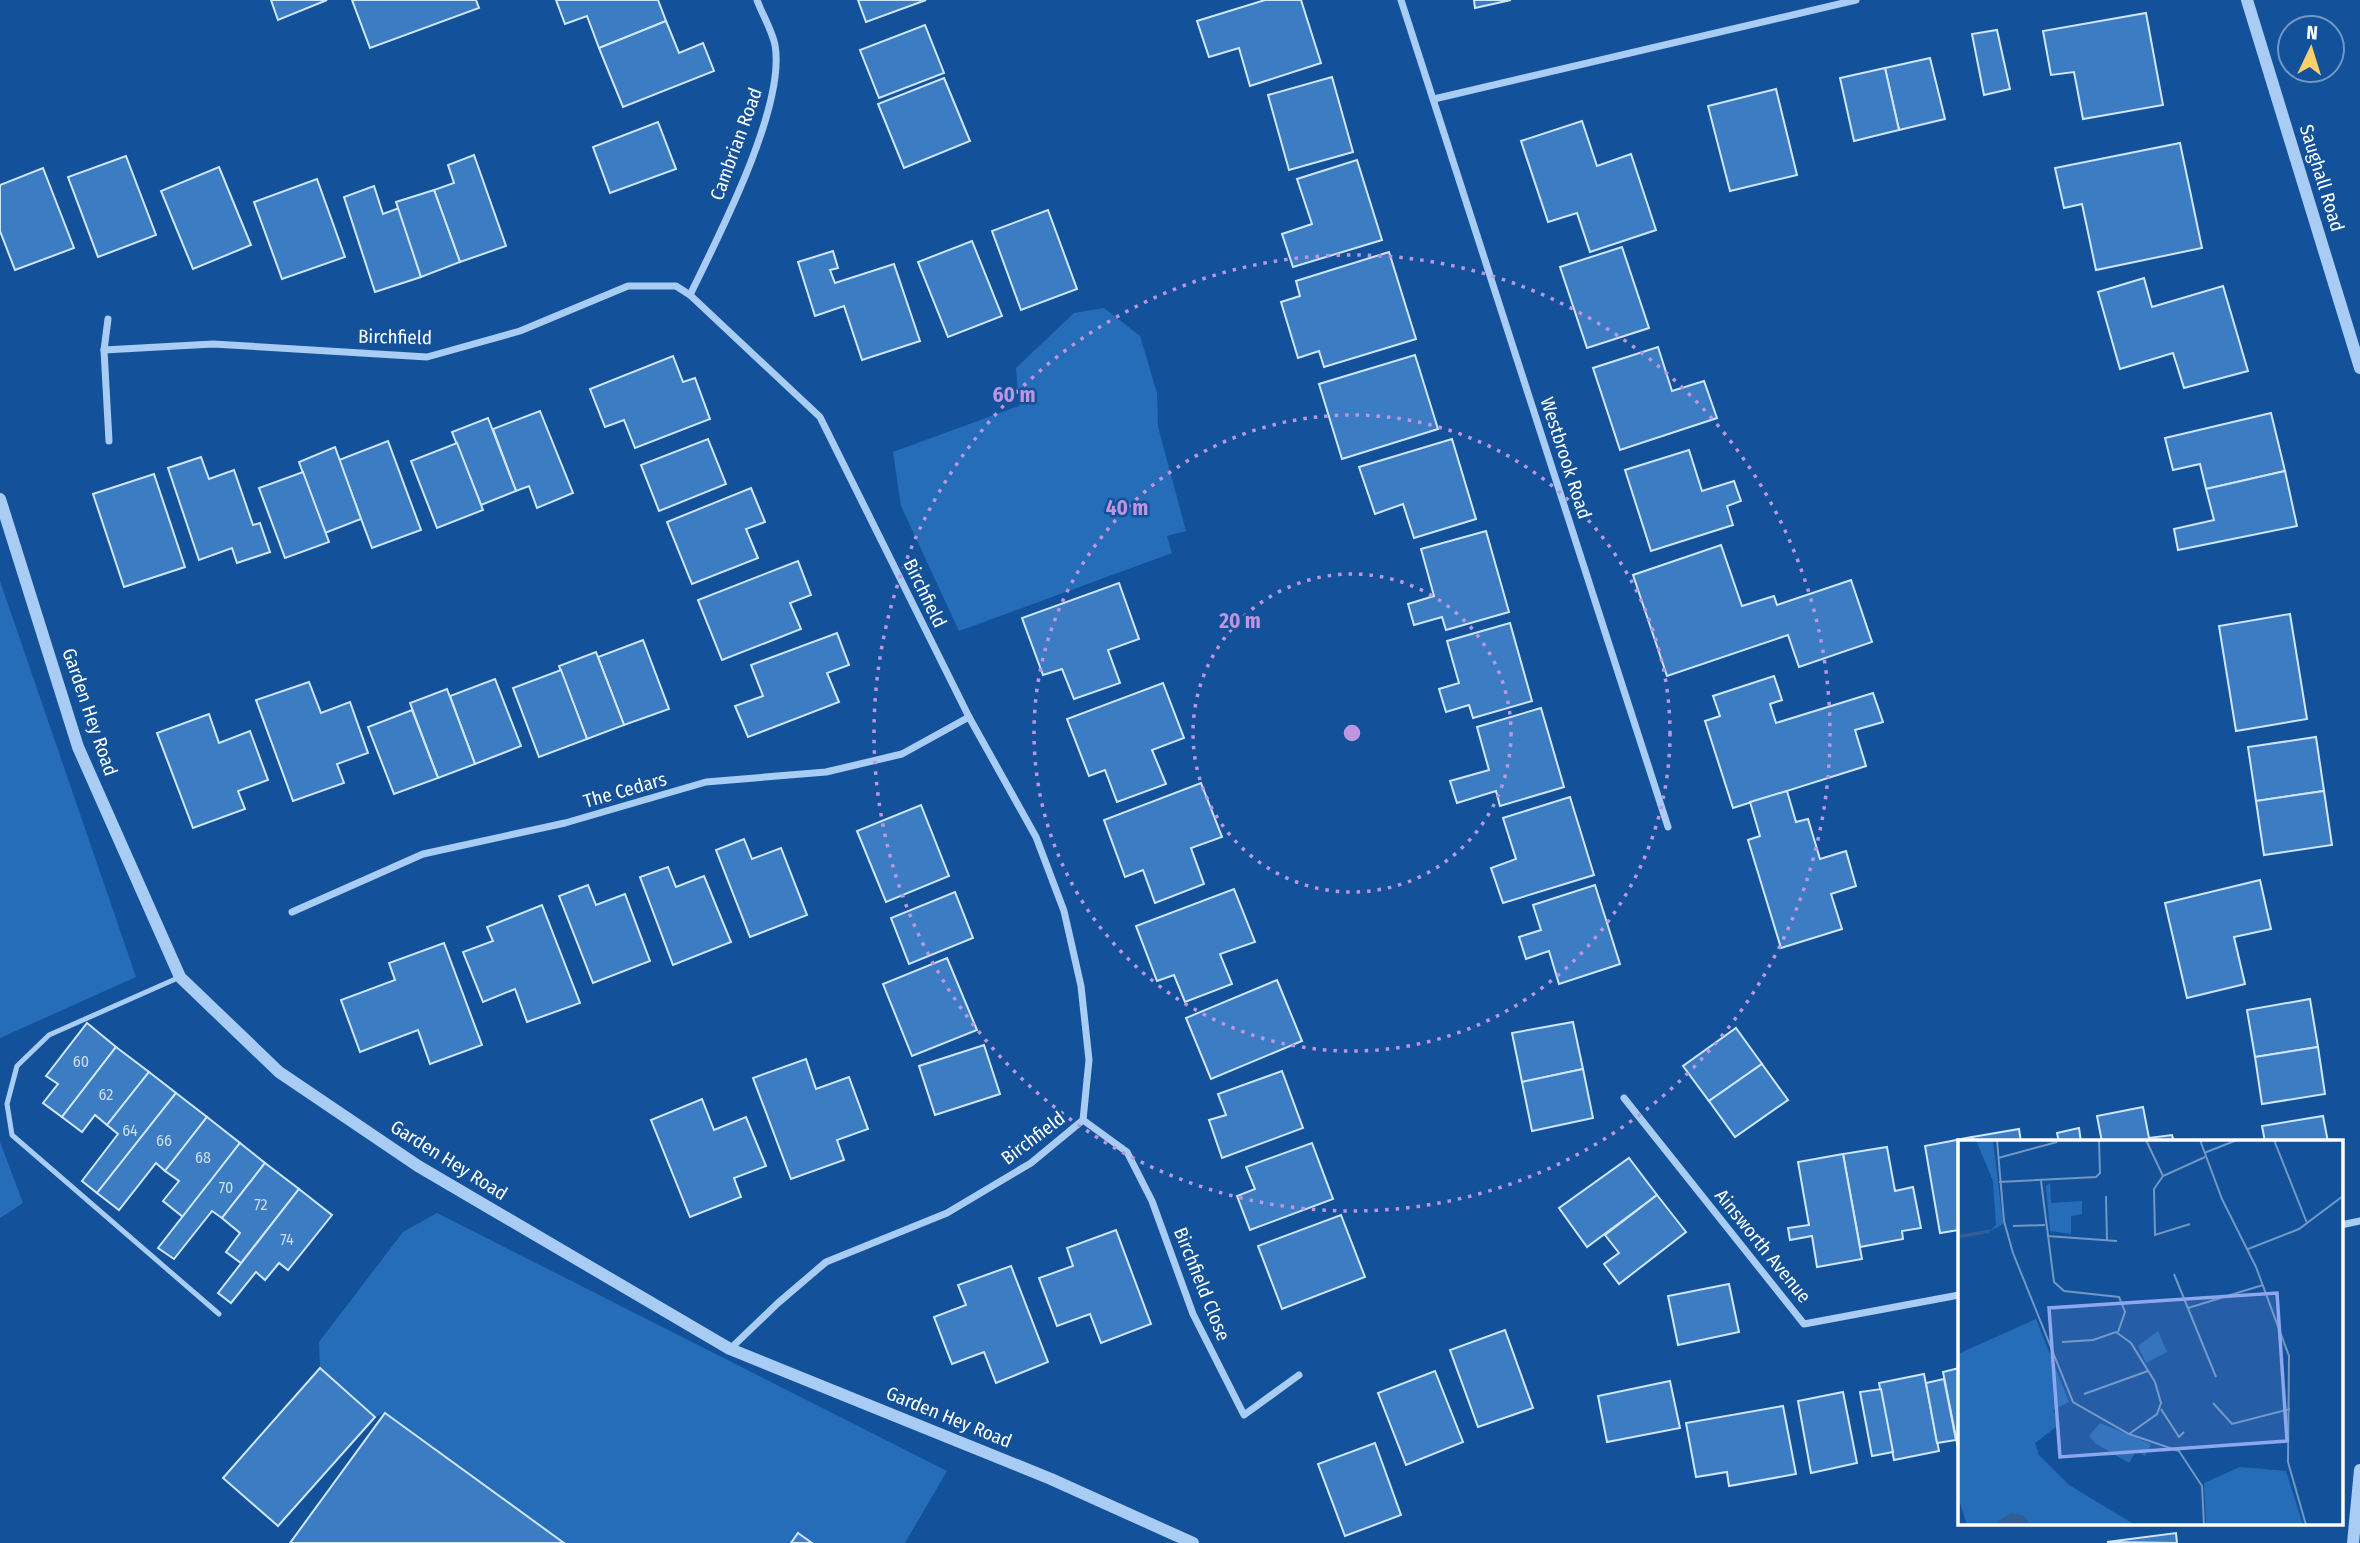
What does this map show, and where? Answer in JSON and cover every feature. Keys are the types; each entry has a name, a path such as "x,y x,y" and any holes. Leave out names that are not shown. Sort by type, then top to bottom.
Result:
{"street":[{"name":"Cambrian Road","path":"690,295 757,146 775,86 775,46 757,0"},
{"name":"Westbrook Road","path":"1401,0 1668,828"},
{"path":"1434,99 1856,0"},
{"name":"Saughall Road","path":"2247,0 2360,368"},
{"name":"Birchfield","path":"104,350 213,344 427,357 520,331 628,286 676,286 690,295 820,417 969,717 1036,836 1063,911 1081,986 1089,1060 1083,1120 1031,1163 947,1213 826,1262 730,1349"},
{"path":"108,319 104,350 109,441"},
{"name":"Garden Hey Road","path":"0,499 78,747 180,977 279,1072 418,1166 730,1349 1051,1479 1193,1543"},
{"name":"The Cedars","path":"292,912 423,854 565,823 706,782 826,772 902,754 969,717"},
{"name":"Ainsworth Avenue","path":"1624,1098 1804,1324 1958,1295"},
{"name":"Birchfield Close","path":"1083,1120 1127,1152 1152,1201 1193,1314 1244,1415 1299,1375"},
{"path":"2342,1225 2360,1221"},
{"path":"2353,1543 2360,1470"}],"lane":[{"path":"180,977 49,1035 17,1066 7,1104 12,1135 219,1314"}],"shaded area":[{"path":"1104,308 1140,336 1157,393 1158,427 1186,531 1167,536 1172,553 959,631 901,506 893,452 1019,406 1016,368 1074,313"},
{"path":"0,581 136,977 0,1038"},
{"path":"0,1142 23,1203 0,1218"},
{"path":"437,1213 947,1471 905,1543 812,1543 798,1533 791,1543 564,1543 385,1413 375,1417 320,1368 319,1342 403,1232"}],"building":[{"path":"271,0 327,0 278,20"},
{"path":"352,0 476,0 479,8 370,48"},
{"path":"556,0 658,0 666,21 599,48 587,16 565,24"},
{"path":"858,0 926,0 866,22"},
{"path":"1265,0 1301,0 1321,63 1250,86 1239,48 1209,57 1197,21"},
{"path":"1474,0 1511,0 1475,8"},
{"path":"2146,13 2163,105 2083,119 2074,72 2051,75 2043,31"},
{"path":"666,21 679,53 703,43 714,71 623,107 599,48"},
{"path":"925,25 944,73 879,98 860,50"},
{"path":"1997,30 2010,89 1984,95 1972,34"},
{"path":"1930,58 1945,119 1899,130 1885,68"},
{"path":"1885,68 1899,130 1854,141 1840,78"},
{"path":"1332,77 1353,152 1289,170 1268,95"},
{"path":"944,78 970,141 904,168 878,104"},
{"path":"1776,89 1797,175 1730,191 1708,106"},
{"path":"1582,121 1597,166 1631,154 1656,230 1590,252 1577,213 1548,222 1521,141"},
{"path":"658,122 676,169 610,193 593,147"},
{"path":"2180,143 2202,248 2096,270 2082,204 2064,208 2055,168"},
{"path":"474,155 506,246 460,262 434,190 454,183 448,165"},
{"path":"126,156 156,235 98,257 68,177"},
{"path":"1357,160 1382,240 1293,267 1282,234 1312,224 1297,179"},
{"path":"219,167 251,245 193,269 161,191"},
{"path":"43,168 74,248 15,270 0,231 0,185"},
{"path":"317,179 345,257 282,279 254,202"},
{"path":"374,186 383,214 399,208 421,277 375,292 344,197"},
{"path":"434,190 460,262 421,277 396,202"},
{"path":"1048,210 1077,289 1021,310 992,231"},
{"path":"972,241 1002,316 948,337 918,262"},
{"path":"1622,247 1649,328 1587,348 1560,267"},
{"path":"833,251 838,268 830,270 835,283 894,264 920,341 862,360 844,306 815,316 798,262"},
{"path":"1389,252 1416,339 1324,367 1319,351 1298,358 1281,302 1300,296 1296,281"},
{"path":"2144,278 2152,307 2223,286 2248,371 2184,388 2173,353 2120,369 2098,292"},
{"path":"1658,347 1672,391 1704,381 1717,418 1620,450 1593,368"},
{"path":"1415,355 1438,429 1342,459 1319,384"},
{"path":"673,356 683,382 695,378 710,419 635,448 624,420 605,427 590,389"},
{"path":"540,411 573,493 537,508 529,486 516,491 493,429"},
{"path":"2271,413 2285,471 2206,489 2200,464 2173,470 2165,438"},
{"path":"488,418 516,491 481,505 452,432"},
{"path":"708,439 726,484 659,511 641,465"},
{"path":"1452,439 1476,519 1414,538 1403,504 1375,514 1359,467"},
{"path":"388,441 421,530 372,548 339,460"},
{"path":"457,443 483,510 437,528 411,461"},
{"path":"335,447 361,519 325,533 299,462"},
{"path":"1689,450 1702,491 1734,481 1741,501 1727,506 1733,525 1651,551 1625,470"},
{"path":"201,457 209,479 234,470 253,525 260,523 270,552 237,563 232,548 199,560 168,468"},
{"path":"2285,471 2297,526 2178,550 2174,529 2214,520 2206,489"},
{"path":"303,472 329,542 285,558 259,488"},
{"path":"154,474 185,567 124,587 93,494"},
{"path":"751,488 765,522 746,529 758,558 692,584 667,522"},
{"path":"1486,531 1509,612 1446,630 1442,617 1414,625 1408,604 1434,596 1421,549"},
{"path":"1721,545 1742,606 1774,596 1777,605 1851,580 1872,642 1799,667 1788,635 1667,676 1633,575"},
{"path":"798,561 811,595 790,603 801,629 722,660 698,600"},
{"path":"1119,583 1139,639 1108,650 1120,683 1074,699 1062,669 1043,675 1022,618"},
{"path":"2290,614 2307,719 2236,731 2219,626"},
{"path":"1510,623 1532,701 1473,718 1469,705 1446,712 1439,689 1459,683 1447,641"},
{"path":"837,633 849,665 827,673 839,702 748,737 735,706 763,696 751,665"},
{"path":"643,640 669,709 624,725 598,657"},
{"path":"596,652 624,725 587,739 559,666"},
{"path":"561,670 587,739 539,757 513,688"},
{"path":"1774,676 1782,700 1770,704 1776,723 1873,693 1883,722 1855,730 1866,766 1733,808 1705,721 1720,716 1713,696"},
{"path":"495,679 521,746 475,764 450,696"},
{"path":"309,682 321,713 350,702 368,753 337,764 344,783 293,801 256,700"},
{"path":"1163,683 1184,738 1152,750 1166,784 1117,802 1105,770 1089,776 1067,719"},
{"path":"447,689 475,764 438,778 410,703"},
{"path":"1541,708 1564,787 1500,806 1496,791 1457,803 1450,781 1489,770 1477,727"},
{"path":"412,710 438,778 394,794 368,727"},
{"path":"209,714 219,743 250,731 268,780 238,791 245,809 193,828 157,733"},
{"path":"2316,737 2324,791 2256,801 2248,747"},
{"path":"1201,783 1222,837 1191,848 1204,884 1155,903 1143,870 1125,877 1104,820"},
{"path":"1787,791 1796,822 1808,819 1820,859 1846,851 1856,886 1831,894 1842,929 1781,948 1748,840 1760,836 1750,802"},
{"path":"2324,791 2332,845 2264,855 2256,801"},
{"path":"1570,797 1594,875 1503,903 1491,868 1516,859 1503,818"},
{"path":"921,805 949,876 886,902 857,831"},
{"path":"744,839 752,859 781,848 807,915 750,937 716,850"},
{"path":"668,867 676,887 704,876 731,942 673,965 640,877"},
{"path":"2260,880 2271,929 2234,937 2245,984 2187,998 2165,903"},
{"path":"588,885 596,905 625,894 650,961 593,983 559,896"},
{"path":"1595,885 1620,964 1559,984 1549,951 1526,959 1519,937 1541,930 1533,905"},
{"path":"1234,889 1255,942 1220,954 1232,984 1185,1002 1174,975 1157,981 1136,926"},
{"path":"955,892 973,938 909,964 891,918"},
{"path":"542,905 580,1003 527,1022 515,989 483,1002 463,952 493,941 487,927"},
{"path":"444,943 482,1045 430,1064 418,1030 360,1052 341,1000 395,980 389,963"},
{"path":"947,958 977,1030 912,1056 883,984"},
{"path":"1277,980 1302,1041 1211,1079 1186,1018"},
{"path":"2310,999 2318,1047 2255,1057 2247,1010"},
{"path":"1573,1022 1583,1069 1522,1082 1512,1033"},
{"path":"87,1023 116,1047 62,1117 43,1103 58,1084 46,1076"},
{"path":"1736,1028 1762,1064 1709,1101 1683,1066"},
{"path":"984,1045 1000,1094 935,1115 919,1066"},
{"path":"116,1047 149,1072 107,1125 95,1115 82,1132 62,1117"},
{"path":"2318,1047 2325,1094 2262,1104 2255,1057"},
{"path":"806,1059 816,1089 849,1077 868,1129 837,1140 844,1160 791,1179 753,1078"},
{"path":"1762,1064 1788,1100 1735,1137 1709,1101"},
{"path":"1583,1069 1593,1118 1532,1131 1522,1082"},
{"path":"1282,1071 1303,1128 1222,1158 1209,1120 1226,1115 1218,1094"},
{"path":"149,1072 176,1093 97,1193 82,1181 118,1134 107,1125"},
{"path":"176,1093 207,1117 165,1171 156,1163 119,1210 97,1193"},
{"path":"702,1099 714,1130 746,1117 766,1166 734,1178 741,1197 690,1217 651,1120"},
{"path":"2143,1107 2149,1138 2172,1135 2173,1140 2102,1140 2097,1116"},
{"path":"2323,1116 2328,1140 2265,1140 2262,1126"},
{"path":"207,1117 240,1143 183,1217 163,1201 179,1181 165,1171"},
{"path":"2079,1128 2081,1140 2059,1140 2057,1133"},
{"path":"2019,1129 2021,1140 1973,1140 1972,1137"},
{"path":"1972,1137 1973,1140 1958,1140 1958,1230 1940,1233 1925,1146"},
{"path":"240,1143 265,1163 222,1218 212,1211 174,1259 158,1248"},
{"path":"1312,1143 1333,1199 1250,1230 1237,1196 1255,1189 1246,1167"},
{"path":"1887,1147 1895,1191 1913,1187 1921,1228 1902,1231 1903,1239 1860,1247 1843,1154"},
{"path":"1843,1154 1862,1259 1817,1267 1812,1236 1790,1240 1788,1228 1809,1225 1798,1162"},
{"path":"1629,1158 1657,1195 1587,1247 1559,1208"},
{"path":"265,1163 299,1189 241,1263 226,1252 240,1233 222,1218"},
{"path":"299,1189 332,1215 288,1270 279,1263 265,1280 256,1272 231,1303 218,1293"},
{"path":"1657,1195 1686,1232 1619,1284 1604,1264 1619,1253 1605,1235"},
{"path":"1341,1215 1365,1277 1282,1309 1258,1246"},
{"path":"1116,1230 1151,1324 1101,1343 1090,1314 1057,1326 1039,1278 1073,1266 1067,1248"},
{"path":"1011,1266 1048,1362 996,1383 984,1352 952,1364 934,1317 966,1305 958,1285"},
{"path":"1729,1284 1739,1332 1678,1345 1668,1296"},
{"path":"1505,1330 1533,1408 1478,1427 1450,1350"},
{"path":"320,1368 375,1417 278,1526 223,1478"},
{"path":"1958,1368 1958,1448 1943,1372"},
{"path":"1435,1371 1463,1442 1406,1465 1378,1393"},
{"path":"1924,1374 1939,1451 1894,1460 1879,1383"},
{"path":"1944,1379 1956,1440 1937,1443 1926,1383"},
{"path":"1670,1381 1680,1428 1607,1442 1598,1396"},
{"path":"1881,1389 1893,1452 1872,1456 1860,1392"},
{"path":"1843,1392 1857,1463 1811,1473 1798,1401"},
{"path":"1783,1406 1796,1474 1729,1486 1727,1472 1696,1477 1686,1423"},
{"path":"385,1413 564,1543 290,1543"},
{"path":"1375,1443 1401,1515 1345,1536 1318,1464"},
{"path":"798,1533 812,1543 791,1543"},
{"path":"2176,1533 2177,1543 2107,1542"}]}
